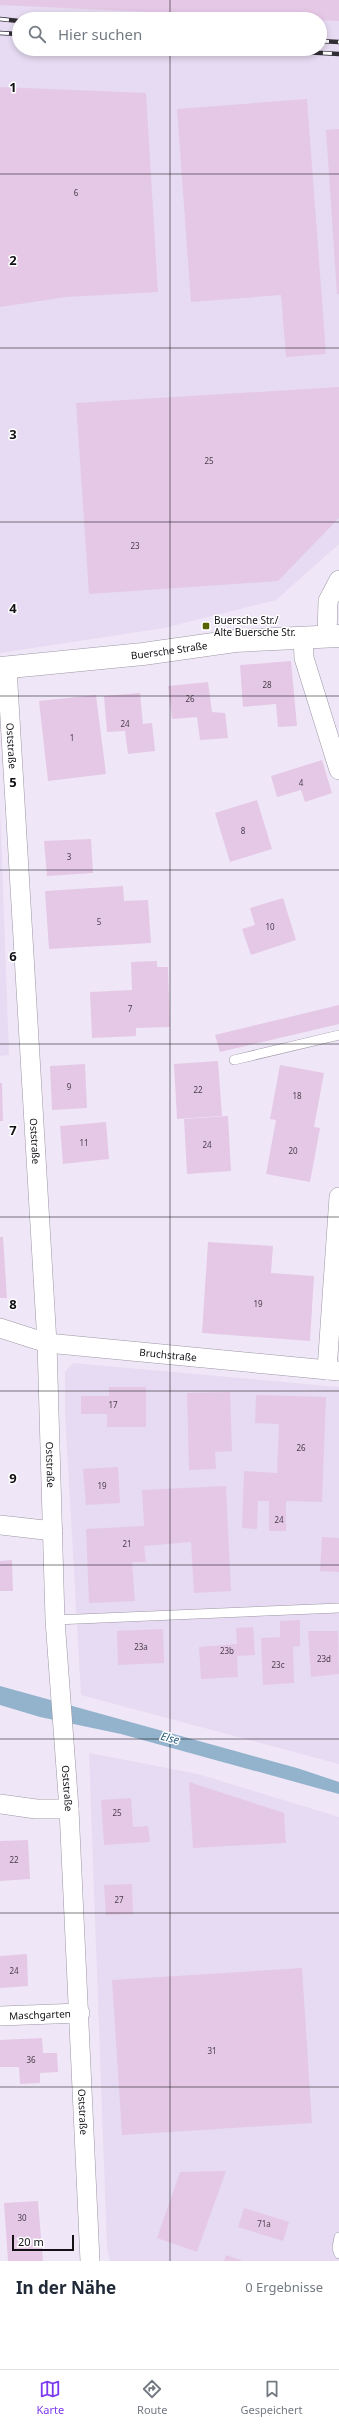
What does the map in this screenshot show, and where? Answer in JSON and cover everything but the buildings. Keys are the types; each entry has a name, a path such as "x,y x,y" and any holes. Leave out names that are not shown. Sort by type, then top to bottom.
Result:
{"main road":[{"name":"Buersche Straße","path":"4,668 143,654 235,641 333,636"}],"street":[{"path":"333,636 328,601 339,580"},
{"path":"303,637 304,658 339,770"},
{"name":"Oststraße","path":"4,668 47,1343 55,1620 66,1746 80,2013 90,2261"},
{"path":"333,1371 339,1197"},
{"name":"Bruchstraße","path":"0,1328 47,1343 333,1371"},
{"path":"0,1525 53,1531"},
{"path":"0,1804 36,1809 69,1809"},
{"name":"Maschgarten","path":"0,2016 80,2013"}],"lane":[{"path":"234,1060 339,1035"},
{"path":"55,1620 339,1608"},
{"path":"339,2237 337,2248 339,2254"}],"shaded area":[{"path":"0,0 339,0 339,544 276,600 164,628 0,653"},
{"path":"0,805 9,1055 0,1056"},
{"path":"73,1363 339,1387 339,1764 81,1695 65,1413 65,1372"},
{"path":"89,1753 198,1774 339,1817 339,2261 110,2261 107,2248"}],"water":[{"name":"Else","path":"0,1686 297,1768 339,1782 339,1794 121,1734 40,1717 0,1705"}],"railway":[{"path":"0,19 12,20"},
{"path":"0,33 12,34"},
{"path":"327,41 339,42"},
{"path":"327,53 339,54"}],"place":[{"name":"Buersche Str./ Alte Buersche Str.","path":"206,626"}]}
